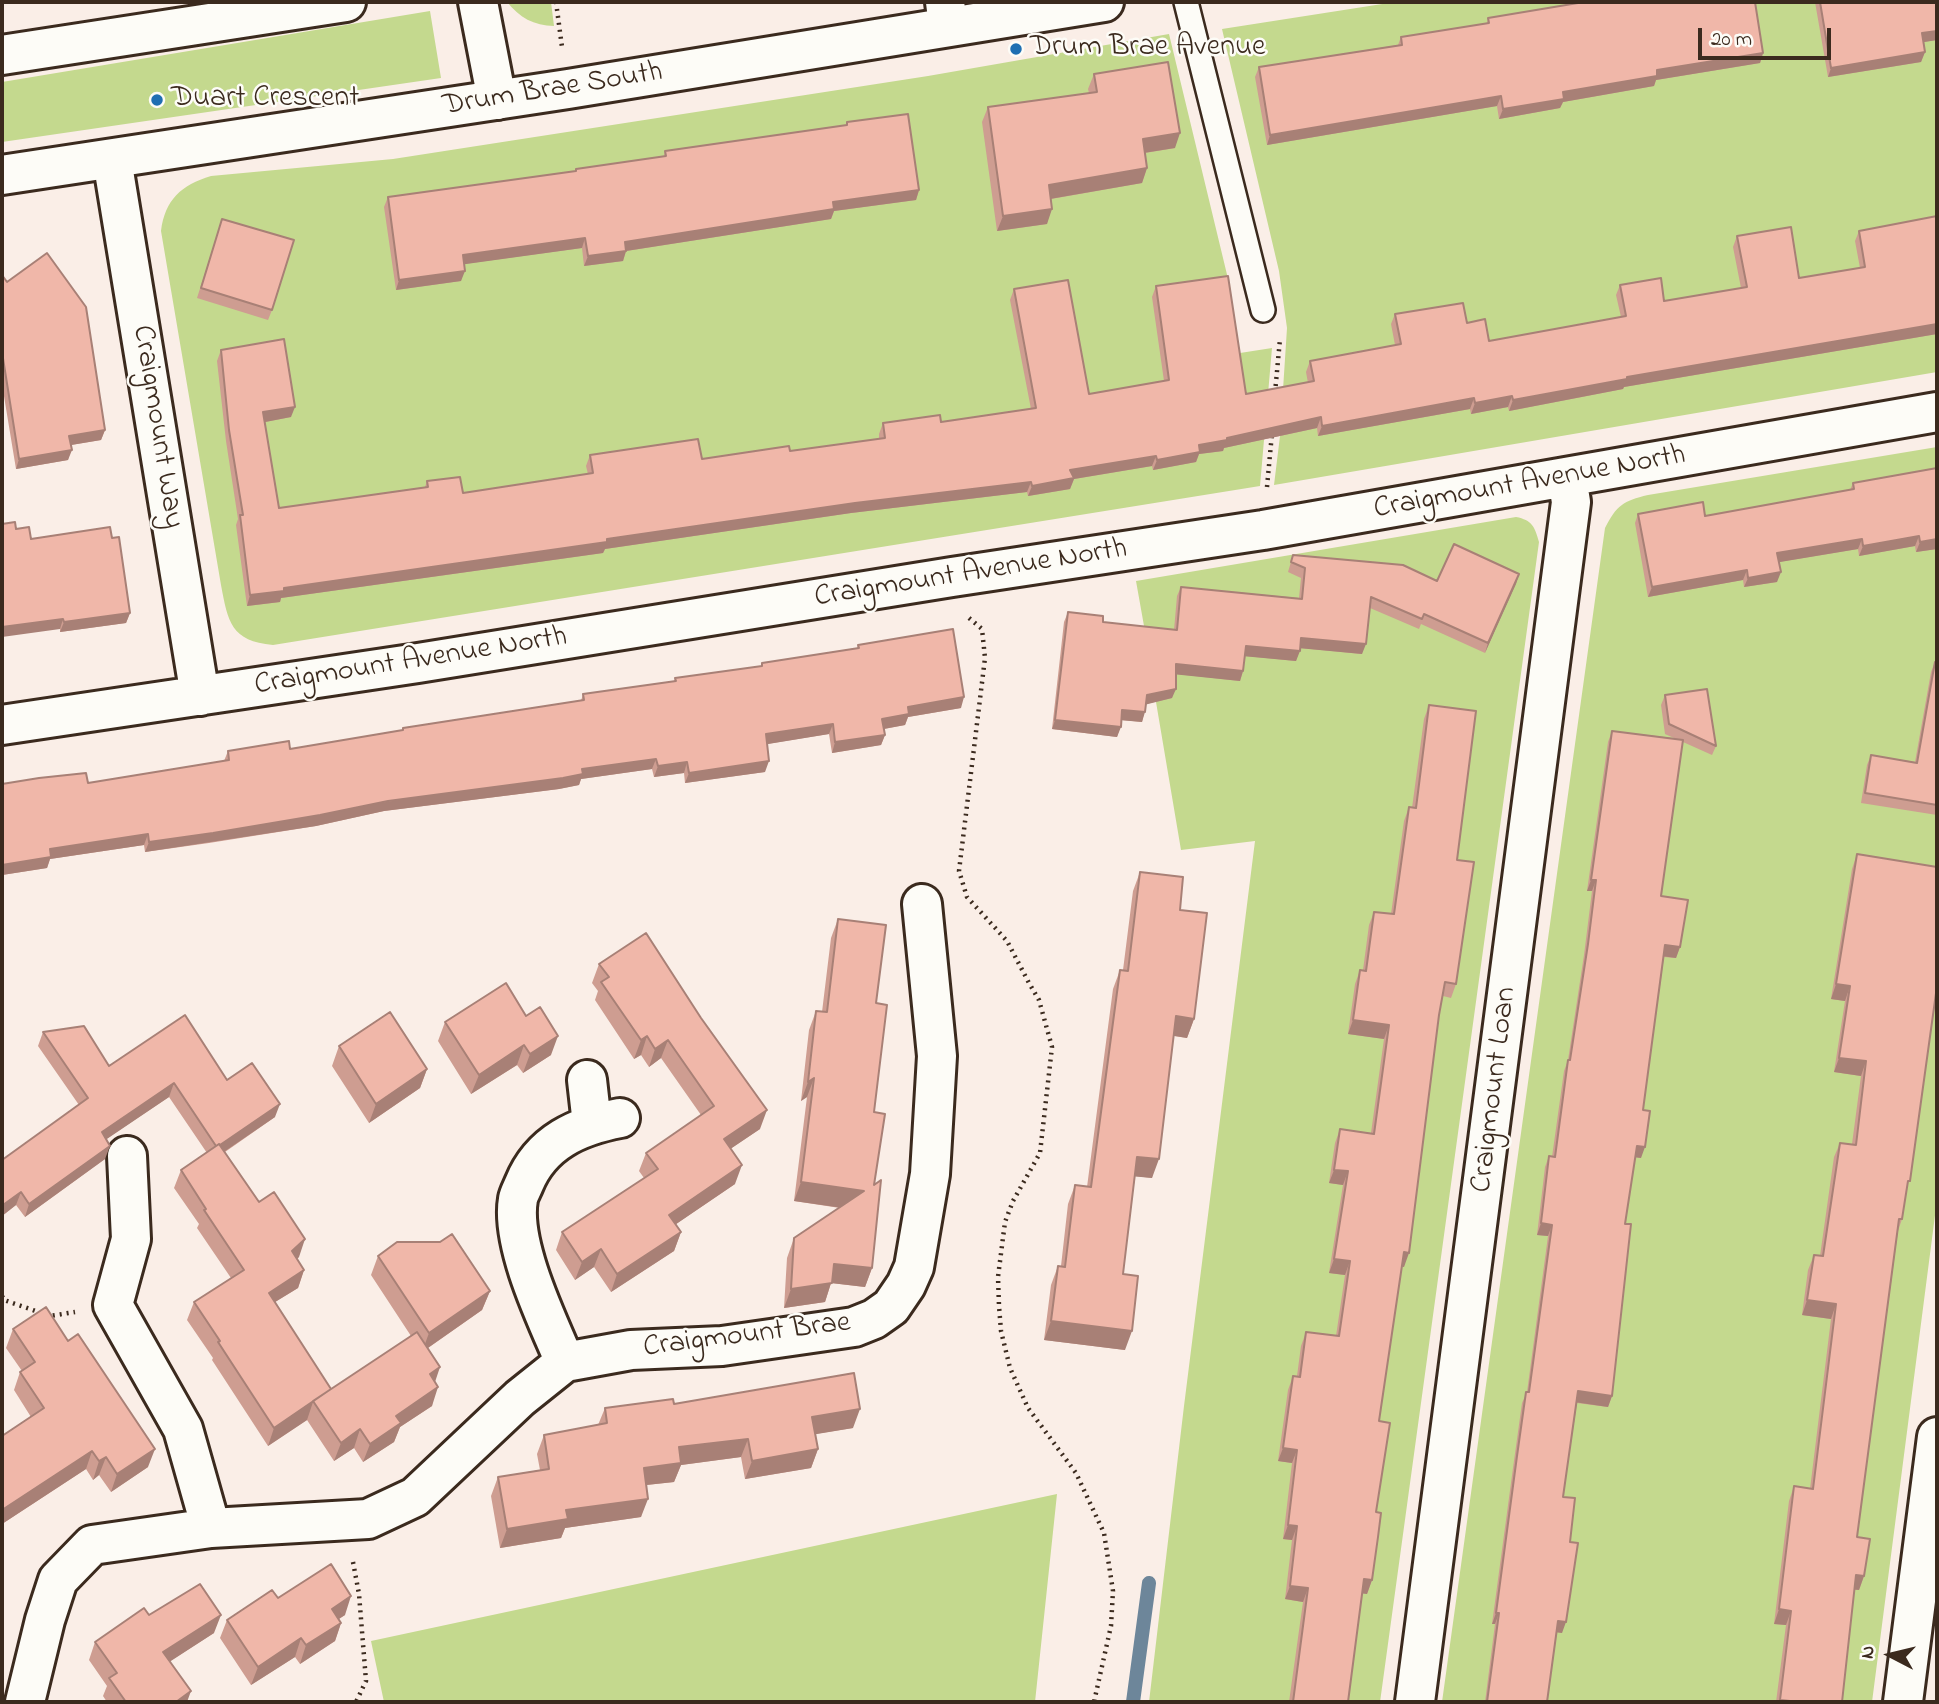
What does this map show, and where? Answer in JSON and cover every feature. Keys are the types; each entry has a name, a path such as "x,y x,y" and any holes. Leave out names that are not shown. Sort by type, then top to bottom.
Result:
{"street":[{"path":"2,55 346,2"},
{"path":"478,2 497,100"},
{"name":"Drum Brae South","path":"2,175 497,100 946,14 1104,2"},
{"name":"Craigmount Way","path":"112,159 200,696"},
{"name":"Craigmount Avenue North","path":"2,725 432,661 1264,530 1937,412"},
{"name":"Craigmount Loan","path":"1415,1702 1571,502 1567,477"},
{"name":"Craigmount Brae","path":"26,1702 45,1620 58,1580 92,1545 211,1528 368,1519 415,1497 520,1398 565,1362 631,1350 722,1346 854,1327 874,1319 891,1307 914,1267 930,1174 937,1056 922,904"},
{"path":"565,1362 524,1261 519,1233 518,1199 532,1165 552,1145 606,1121 587,1080"},
{"path":"127,1157 131,1239 113,1305 183,1429 211,1528"},
{"path":"1903,1702 1937,1437"}],"lane":[{"path":"1186,2 1263,310"}],"path":[{"path":"1263,310 1281,325 1275,393"},
{"path":"1264,530 1273,421"},
{"path":"952,577 955,607 982,629 985,658 959,871 967,897 1007,942 1030,983 1052,1047 1040,1153 1013,1200 1005,1222 998,1277 1001,1331 1010,1367 1028,1408 1076,1473 1104,1533 1113,1591 1111,1626 1094,1702"},
{"path":"2,1296 4,1300 50,1316 113,1305"},
{"path":"341,1521 351,1552 359,1594 363,1638 366,1681 356,1702"}],"green space":[{"path":"507,2 551,2 554,26 528,20"},
{"path":"1395,2 1937,2 1937,372 1274,485 1287,328 1279,271 1222,29"},
{"path":"430,11 441,78 2,142 2,82"},
{"path":"1169,34 1230,287 1240,353 1272,348 1260,486 273,645 248,639 234,627 229,619 221,585 161,231 166,211 183,189 211,176 393,159 928,76"},
{"path":"1937,447 1937,1200 1872,1702 1442,1702 1605,528 1622,505 1648,495"},
{"path":"1516,517 1532,525 1539,542 1380,1702 1149,1702 1255,841 1181,850 1156,702 1172,650 1149,654 1136,581"},
{"path":"1057,1494 1035,1702 384,1702 371,1641"}],"building":[{"path":"1578,2 1755,2 1763,53 1657,70 1657,76 1563,92 1564,99 1503,109 1501,96 1270,135 1259,67 1402,45 1401,37 1489,23 1488,18"},
{"path":"1820,2 1937,2 1937,31 1922,33 1925,52 1831,68"},
{"path":"1168,62 1180,133 1143,139 1147,168 1049,185 1052,209 1003,216 988,107 1097,92 1094,74"},
{"path":"908,114 919,190 833,202 834,209 625,242 626,251 588,256 585,238 463,255 465,271 399,280 388,197 576,171 666,156 665,151"},
{"path":"1937,216 1937,324 1627,377 1513,400 1512,396 1475,403 1474,398 1322,426 1321,417 1199,445 1200,452 1070,470 1074,478 1032,486 1031,482 855,503 250,595 240,515 243,515 229,430 221,350 284,339 295,407 263,412 279,508 428,487 427,481 460,477 463,493 593,473 590,455 698,439 702,459 789,446 790,451 885,438 883,423 940,415 941,422 1036,408 1014,289 1068,280 1089,394 1169,380 1156,286 1228,276 1246,394 1314,381 1310,361 1401,344 1395,314 1463,303 1467,323 1485,319 1489,341 1626,316 1620,285 1661,278 1664,301 1747,287 1737,236 1791,227 1799,278 1865,267 1859,231"},
{"path":"222,219 294,240 272,310 201,288"},
{"path":"47,253 86,307 105,430 69,436 72,450 19,459 2,352 2,275 7,282"},
{"path":"1937,468 1937,539 1920,542 1919,536 1863,546 1862,539 1777,553 1781,572 1748,578 1747,570 1652,587 1638,514 1703,502 1705,516 1854,489 1853,483"},
{"path":"15,522 16,529 29,527 31,539 110,527 112,538 119,537 130,613 2,627 2,524"},
{"path":"1454,544 1519,574 1488,643 1424,614 1422,619 1371,597 1366,644 1301,638 1300,651 1246,646 1243,671 1176,664 1176,689 1147,695 1145,712 1122,710 1121,727 1055,720 1068,612 1103,616 1103,622 1177,630 1181,587 1302,599 1305,568 1291,562 1293,555 1403,565 1437,581"},
{"path":"953,629 964,697 908,707 909,714 882,719 885,735 835,742 833,724 766,734 769,761 689,773 687,762 658,766 656,759 582,769 583,774 563,778 388,801 213,833 149,842 148,834 50,849 51,857 2,865 2,784 86,773 88,783 229,760 228,751 289,741 290,749 403,728 584,700 583,694 762,666 762,663 859,648 858,645"},
{"path":"1935,662 1937,805 1865,793 1871,755 1917,763"},
{"path":"1707,689 1716,746 1669,724 1665,695"},
{"path":"1429,705 1476,711 1457,860 1474,862 1456,984 1445,982 1439,1015 1409,1253 1404,1252 1379,1421 1390,1423 1376,1512 1381,1513 1378,1537 1372,1580 1364,1579 1348,1702 1293,1702 1308,1588 1290,1586 1297,1526 1288,1525 1297,1450 1283,1448 1293,1376 1300,1377 1306,1332 1339,1336 1350,1261 1334,1259 1348,1171 1334,1170 1340,1129 1374,1134 1389,1025 1353,1020 1360,970 1366,971 1374,912 1394,914 1409,807 1416,808"},
{"path":"1612,731 1683,740 1661,896 1688,900 1680,947 1665,945 1643,1110 1650,1111 1645,1147 1637,1146 1625,1224 1631,1224 1612,1396 1578,1391 1563,1497 1575,1498 1570,1542 1578,1543 1566,1622 1558,1621 1547,1702 1487,1702 1517,1456 1526,1392 1529,1392 1552,1225 1541,1223 1549,1156 1555,1157 1588,944 1596,880 1591,880"},
{"path":"1857,854 1937,867 1937,986 1910,1181 1902,1219 1899,1219 1857,1537 1870,1539 1864,1576 1856,1575 1842,1702 1800,1702 1780,1700 1791,1611 1779,1609 1794,1486 1813,1489 1836,1304 1807,1300 1814,1255 1823,1256 1840,1143 1856,1145 1866,1061 1839,1058 1850,986 1836,984"},
{"path":"1140,872 1183,877 1180,910 1207,913 1194,1019 1176,1016 1159,1159 1137,1157 1123,1274 1138,1276 1132,1331 1051,1321 1058,1266 1065,1267 1075,1185 1091,1187 1120,970 1128,971"},
{"path":"838,919 886,925 876,1003 887,1005 874,1112 885,1114 874,1185 881,1180 872,1268 834,1264 832,1283 791,1289 794,1238 864,1191 801,1182 814,1078 808,1082 816,1011 827,1012"},
{"path":"646,933 701,1018 767,1110 724,1139 742,1165 669,1215 681,1232 617,1274 601,1249 582,1262 562,1232 658,1169 646,1153 714,1106 668,1040 655,1049 647,1036 641,1040 601,982 609,977 599,964"},
{"path":"506,983 526,1016 540,1007 558,1036 530,1054 524,1045 479,1075 445,1022"},
{"path":"390,1012 427,1069 376,1104 339,1046"},
{"path":"185,1015 227,1080 252,1063 280,1104 216,1146 174,1083 102,1132 110,1146 29,1204 21,1192 3,1205 2,1160 88,1098 43,1032 84,1026 109,1066"},
{"path":"219,1144 259,1202 274,1192 305,1239 292,1251 304,1270 269,1293 331,1389 274,1428 194,1302 244,1270 181,1170"},
{"path":"452,1234 490,1291 429,1333 378,1256 397,1242 440,1242"},
{"path":"46,1307 68,1341 78,1334 155,1449 117,1474 106,1457 99,1461 92,1451 2,1510 2,1436 44,1408 20,1372 35,1362 13,1329"},
{"path":"417,1332 440,1367 430,1374 438,1387 396,1416 401,1423 370,1444 360,1429 341,1443 313,1401"},
{"path":"854,1373 860,1409 812,1417 818,1449 752,1461 748,1439 679,1447 681,1463 644,1468 648,1499 566,1510 568,1519 507,1529 498,1477 549,1469 544,1435 607,1423 605,1408 673,1399 674,1404"},
{"path":"331,1564 351,1596 332,1609 341,1623 306,1645 301,1638 258,1667 227,1620 272,1590 278,1598"},
{"path":"200,1584 221,1615 163,1652 191,1691 176,1702 126,1702 109,1678 117,1673 95,1642 144,1608 149,1615"}],"waterway":[{"path":"1133,1702 1149,1583"}],"place":[{"name":"Drum Brae Avenue","path":"1016,49"},
{"name":"Duart Crescent","path":"157,100"}]}
